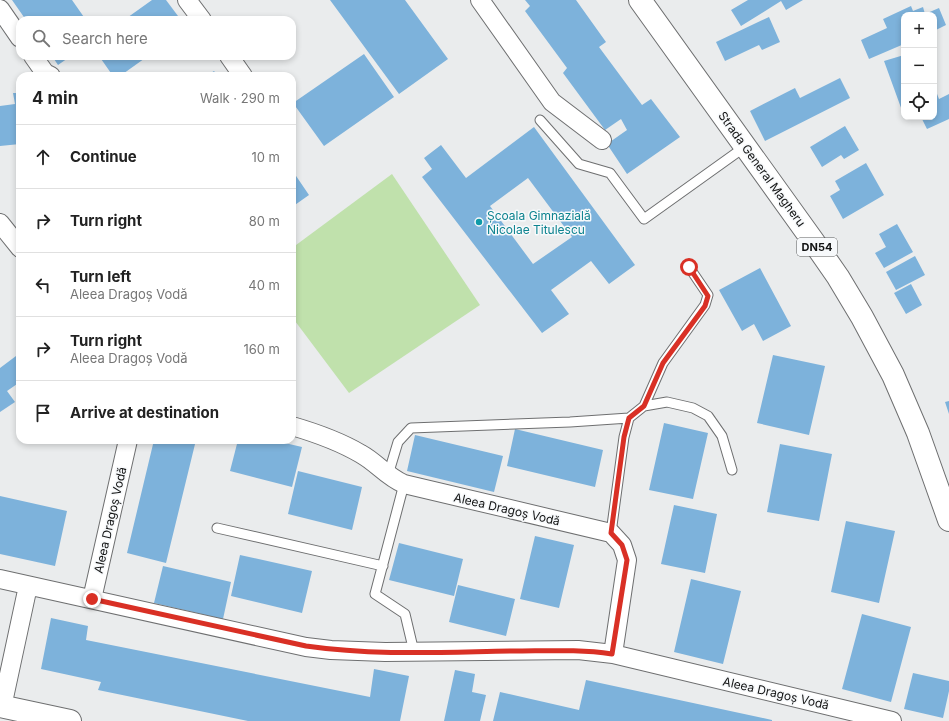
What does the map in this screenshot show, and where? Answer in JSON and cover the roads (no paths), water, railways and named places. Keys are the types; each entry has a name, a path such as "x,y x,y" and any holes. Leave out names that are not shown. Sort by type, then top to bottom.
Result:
{"main road":[{"name":"Strada General Magheru","path":"640,0 838,276 894,375 918,434 949,520"},
{"path":"1,706 70,721"}],"street":[{"path":"188,0 199,16"},
{"path":"480,0 552,102 602,140"},
{"path":"0,9 16,32"},
{"path":"36,60 44,72"},
{"path":"232,60 240,72"},
{"path":"0,223 16,243"},
{"name":"Aleea Dragoș Vodă","path":"296,427 326,437 362,454 388,475 404,484 611,533"},
{"name":"Aleea Dragoș Vodă","path":"92,599 127,444"},
{"path":"611,533 622,545 627,560 612,654"},
{"name":"Aleea Dragoș Vodă","path":"0,579 306,646 331,650 414,652 578,650 612,654 892,721"},
{"path":"1,706 28,586"}],"lane":[{"path":"540,120 579,164 610,173 644,219 746,146"},
{"path":"388,475 398,442 411,428 570,422 629,418 644,406 663,363 705,306 708,296 689,267"},
{"path":"644,406 667,402 693,408 708,416 722,436 732,470"},
{"path":"611,533 624,437 629,418"},
{"path":"404,484 375,594 405,614 414,652"},
{"path":"217,528 383,566"}],"place":[{"name":"Școala Gimnazială Nicolae Titulescu","path":"479,222"}]}
